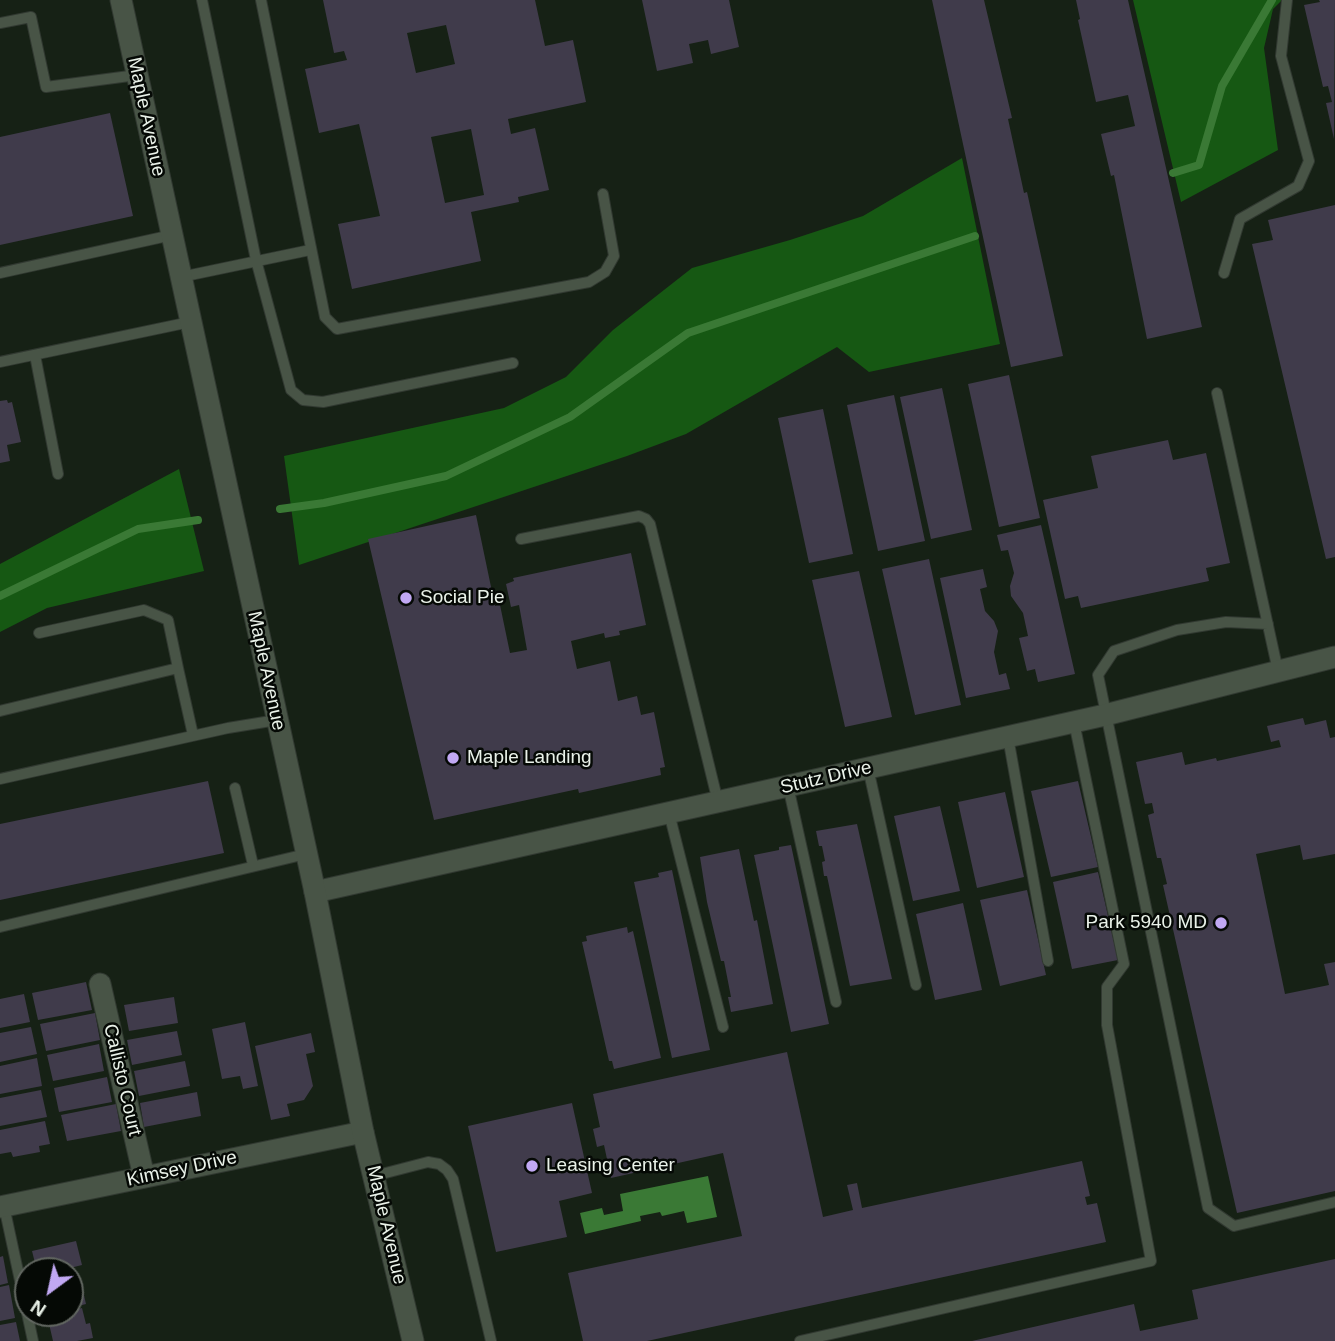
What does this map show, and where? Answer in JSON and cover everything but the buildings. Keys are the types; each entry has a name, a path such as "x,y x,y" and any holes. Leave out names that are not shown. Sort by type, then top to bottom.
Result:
{"street":[{"name":"Maple Avenue","path":"121,0 315,892 363,1132 413,1341"},
{"name":"Stutz Drive","path":"315,892 1074,723 1335,657"},
{"name":"Callisto Court","path":"100,984 144,1177"},
{"name":"Kimsey Drive","path":"2,1207 363,1132"}],"lane":[{"path":"202,0 256,260 291,390 303,400 323,402 513,363"},
{"path":"261,0 325,317 337,329 589,282 605,272 614,256 603,194"},
{"path":"1223,273 1240,219 1298,186 1309,161 1281,56 1287,0"},
{"path":"0,23 31,17 46,87 137,75"},
{"path":"0,273 172,235"},
{"path":"181,276 310,250"},
{"path":"0,362 190,322"},
{"path":"35,355 58,474"},
{"path":"1217,393 1278,671"},
{"path":"521,539 639,516 650,524 718,802"},
{"path":"39,633 144,610 168,620 193,735"},
{"path":"1268,624 1226,622 1177,629 1114,651 1098,675 1208,1208 1234,1226 1335,1202"},
{"path":"0,711 178,668"},
{"path":"0,779 193,735 277,720"},
{"path":"800,1341 1151,1261 1107,1024 1107,987 1124,964 1074,723"},
{"path":"1008,737 1048,961"},
{"path":"868,768 916,985"},
{"path":"788,786 836,1002"},
{"path":"235,788 253,865"},
{"path":"669,813 723,1027"},
{"path":"0,927 306,854"},
{"path":"374,1177 428,1161 447,1170 453,1179 491,1341"},
{"path":"2,1207 33,1341"}],"shaded area":[{"path":"1133,0 1282,0 1273,9 1264,48 1278,150 1181,202"},
{"path":"962,158 1000,344 869,372 837,347 686,434 299,565 284,456 504,408 566,377 613,330 692,268 863,216"},
{"path":"179,469 204,571 47,608 0,632 0,564"},
{"path":"708,1176 717,1217 687,1223 684,1211 662,1216 660,1212 640,1216 641,1221 585,1234 580,1213 602,1208 604,1215 623,1211 620,1194"}],"waterway":[{"path":"1173,173 1199,165 1222,86 1272,0"},
{"path":"280,509 324,503 446,476 570,417 688,333 975,236"},
{"path":"0,596 138,529 198,520"}],"place":[{"name":"Social Pie","path":"406,598"},
{"name":"Maple Landing","path":"453,758"},
{"name":"Park 5940 MD","path":"1221,923"},
{"name":"Leasing Center","path":"532,1166"}]}
